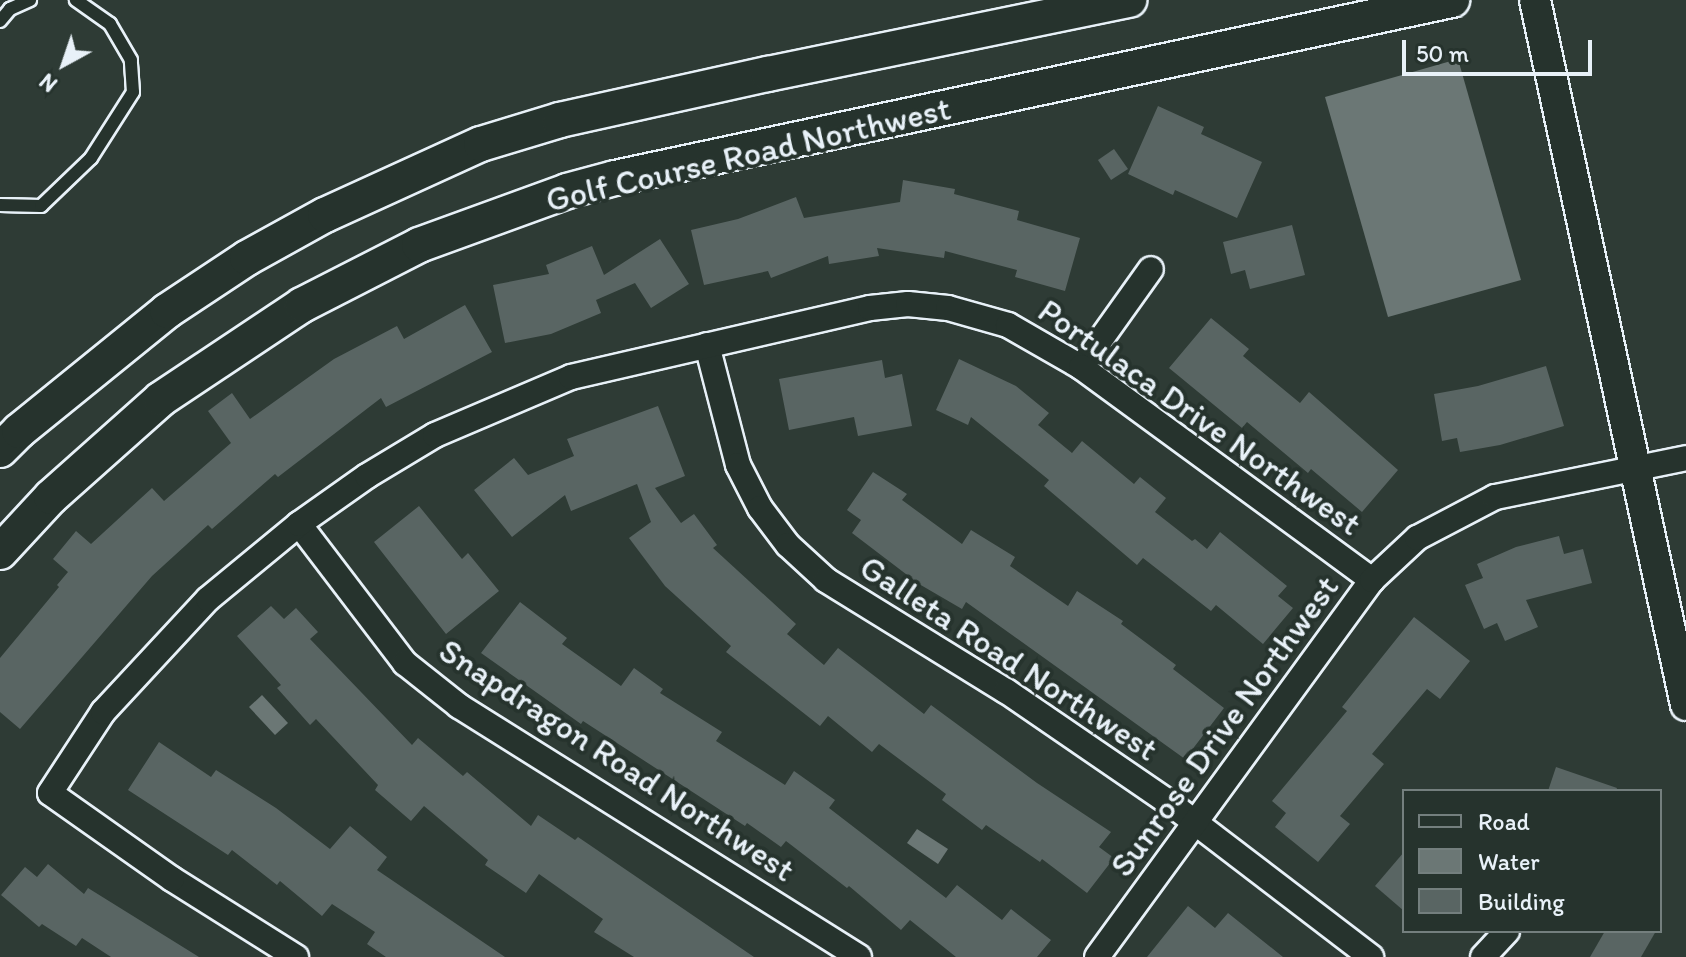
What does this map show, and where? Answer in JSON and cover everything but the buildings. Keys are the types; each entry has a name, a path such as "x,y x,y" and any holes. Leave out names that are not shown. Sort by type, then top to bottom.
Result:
{"main road":[{"name":"Golf Course Road Northwest","path":"0,450 19,431 167,311 247,258 325,215 481,144 560,120 1129,0"},
{"name":"Golf Course Road Northwest","path":"0,552 51,497 161,399 302,305 419,245 567,191 615,178 1452,0"}],"street":[{"path":"1535,0 1686,705"},
{"path":"1081,367 1151,269"},
{"name":"Portulaca Drive Northwest","path":"296,957 172,879 50,793 103,712 208,599 299,524 367,476 435,435 571,377 870,308 908,304 948,308 1008,325 1081,367 1372,580"},
{"name":"Galleta Road Northwest","path":"707,345 738,465 760,508 788,545 826,580 1006,691 1196,822 1371,957"},
{"name":"Sunrose Drive Northwest","path":"1097,957 1372,580 1417,538 1495,497 1686,458"},
{"name":"Snapdragon Road Northwest","path":"299,524 405,663 459,706 859,957"},
{"path":"1483,957 1505,933"}],"lane":[{"path":"0,21 10,9 30,0"},
{"path":"0,205 41,206 91,158 133,92 131,60 110,24 76,0"}],"water":[{"path":"1458,59 1521,280 1388,317 1325,97"},
{"path":"262,695 288,723 275,735 249,707"},
{"path":"917,829 948,849 938,864 907,843"}]}
